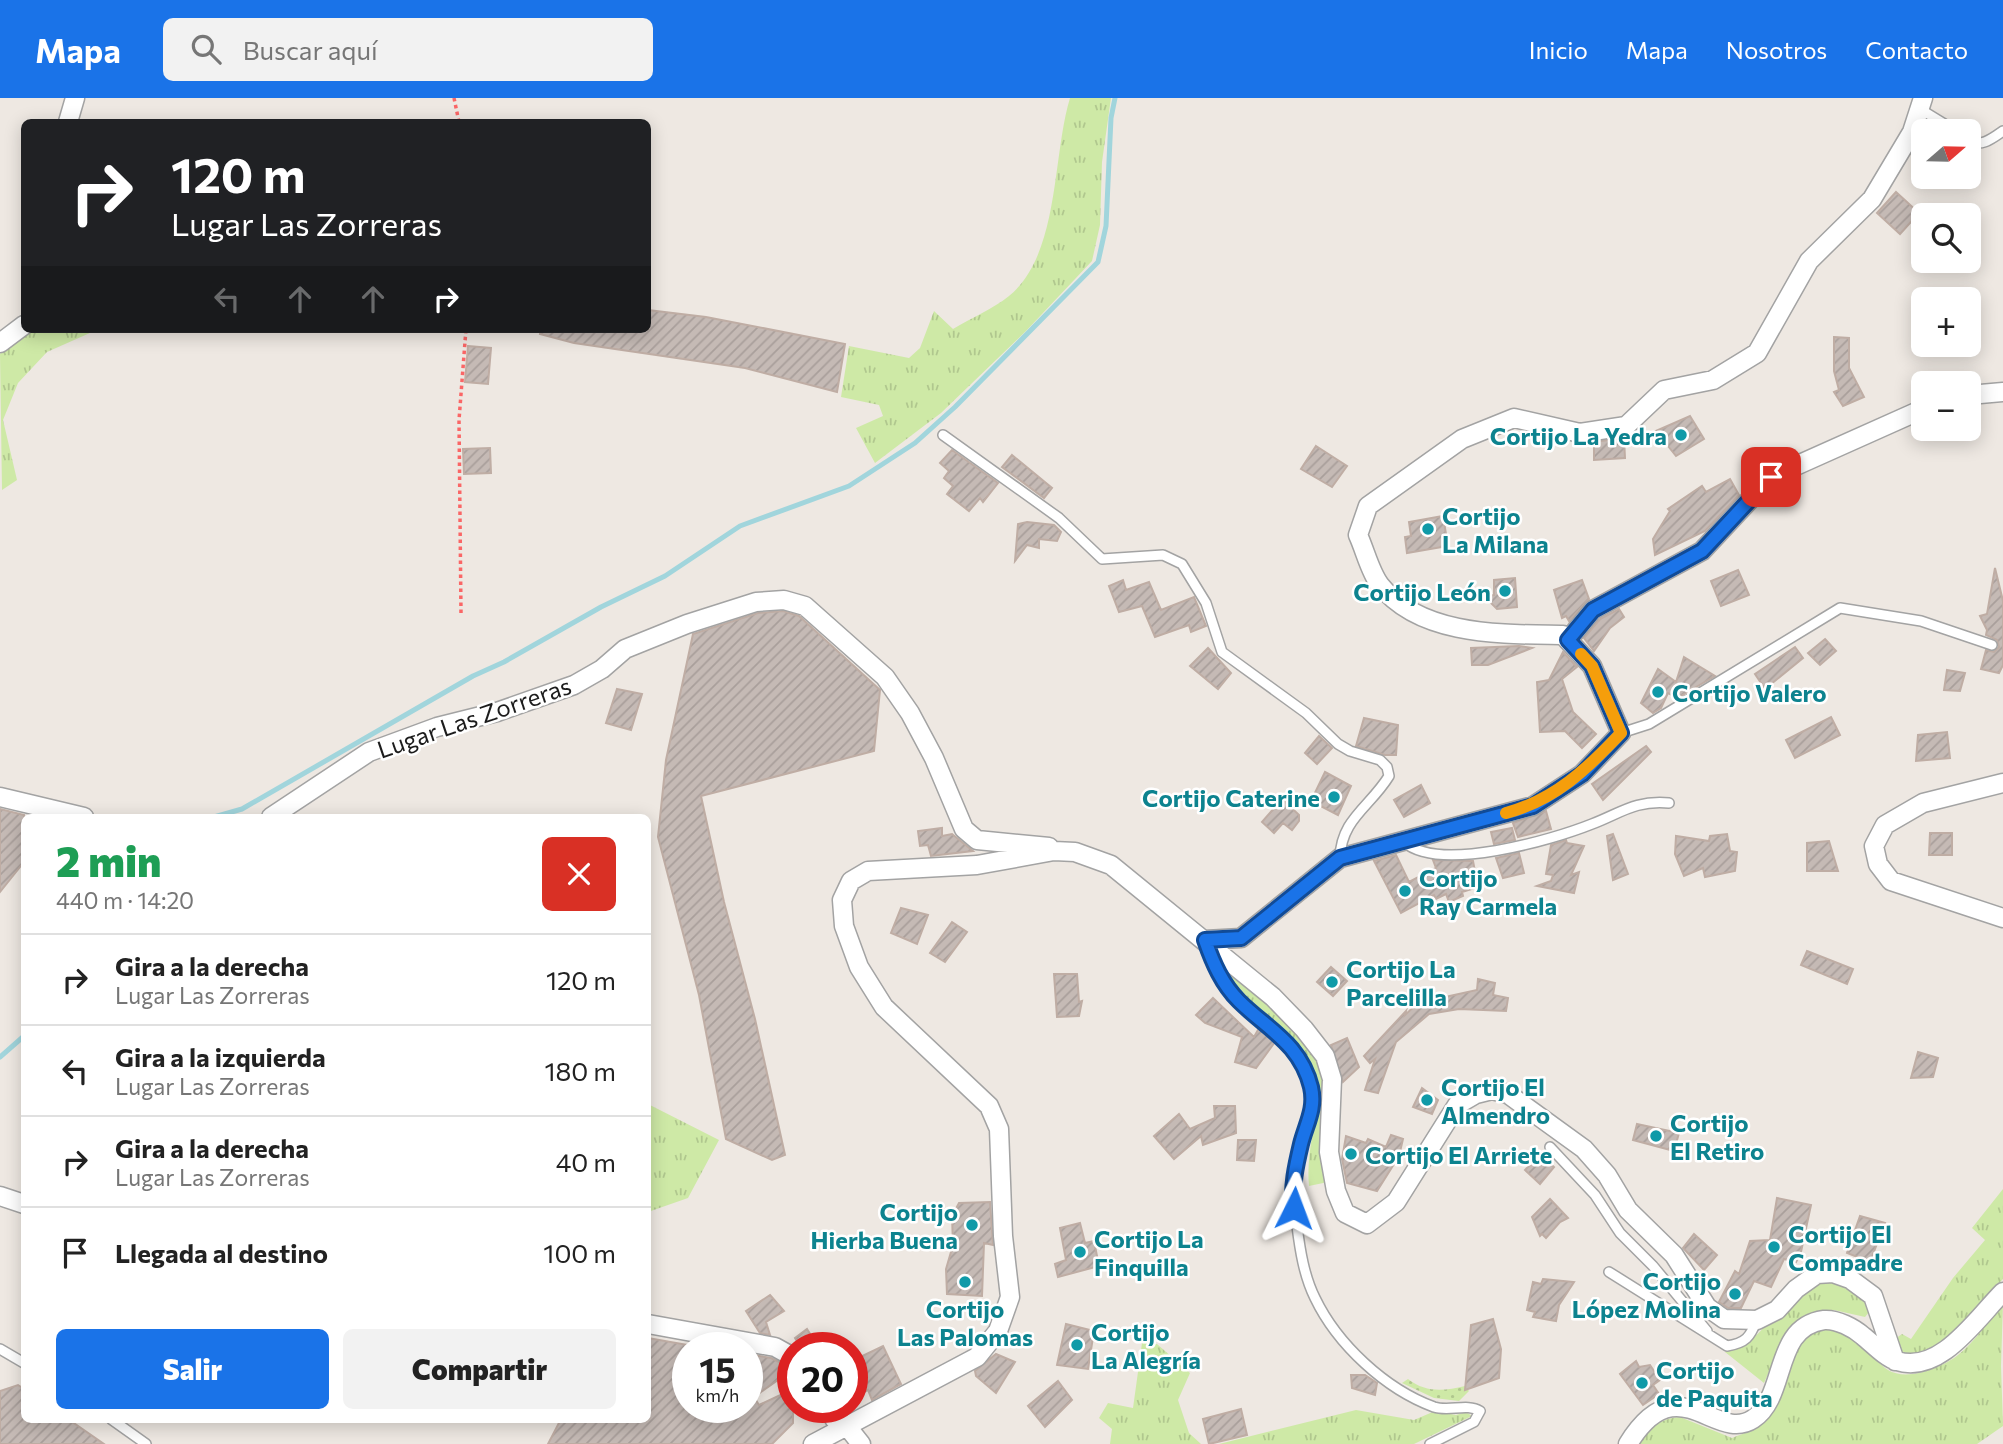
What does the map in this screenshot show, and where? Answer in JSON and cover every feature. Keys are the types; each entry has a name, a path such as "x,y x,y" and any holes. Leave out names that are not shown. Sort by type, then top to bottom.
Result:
{"street":[{"path":"69,119 75,98"},
{"path":"1205,940 1241,938 1340,858 1533,806 1582,774 1621,733 1592,666 1563,635 1509,634 1454,626 1416,615 1380,584 1358,535 1368,506 1404,477 1462,439 1514,418 1580,433 1626,426 1664,390 1713,380 1757,353 1809,261 1872,200 1912,132 1921,104"},
{"path":"0,343 21,328"},
{"path":"1981,394 2003,392"},
{"path":"1568,640 1593,610 1702,551 1771,477 1911,414"},
{"name":"Lugar Las Zorreras","path":"276,814 369,752 437,727 497,712 574,685 602,669 625,649 687,624 756,602 784,600 805,606 885,677 910,713 934,758 964,829 977,840 1047,844 1054,851"},
{"path":"2003,783 1923,803 1885,825 1874,846 1878,864 1891,881 2003,918"},
{"path":"0,797 71,814"},
{"path":"813,1444 977,1357 998,1331 1010,1297 1003,1236 999,1129 989,1106 884,1007 859,967 844,926 842,900 851,881 868,871 977,865 1054,851 1076,852 1111,865 1166,912 1205,940 1273,998 1304,1029 1325,1056 1332,1079 1329,1152 1336,1191 1345,1213 1367,1224 1396,1202 1457,1105 1476,1094 1492,1090 1508,1094 1584,1149 1607,1175 1628,1210 1674,1255 1707,1307 1724,1319 1757,1320 1777,1310 1796,1289 1817,1274 1833,1273 1850,1279 1872,1296 1895,1361"},
{"path":"0,1196 21,1202"},
{"path":"1628,1444 1642,1422 1662,1408 1681,1407 1734,1423 1749,1422 1762,1412 1770,1398 1790,1341 1803,1329 1825,1320 1855,1329 1895,1361 1914,1364 1946,1351 2003,1292"},
{"path":"651,1325 777,1348"},
{"path":"842,1423 861,1444"}],"lane":[{"path":"1921,104 1940,119"},
{"path":"1981,142 1988,142 2003,131"},
{"path":"943,435 1059,518 1102,559 1163,555 1182,564 1206,603 1222,652 1306,713 1338,744 1350,751 1380,760 1387,767 1389,776 1382,787 1340,837 1340,858"},
{"path":"1621,733 1649,724 1840,608 1922,621 1992,645"},
{"path":"1403,841 1413,850 1427,853 1468,853 1538,842 1593,824 1613,812 1653,802 1669,803"},
{"path":"1205,940 1222,981 1240,1002 1290,1046 1311,1086 1310,1123 1301,1142 1292,1190 1306,1274 1315,1298 1330,1323 1374,1373 1434,1407 1472,1407 1480,1411 1474,1422 1430,1444"},
{"path":"1550,1147 1595,1195 1620,1233 1654,1266 1707,1331"},
{"path":"1609,1272 1727,1346 1742,1344 1750,1336 1757,1320"},
{"path":"0,1349 21,1361"},
{"path":"117,1423 146,1444"}],"path":[{"path":"454,98 458,119"},
{"path":"461,613 459,420 466,333"}],"green space":[{"path":"1070,98 1111,98 1102,162 1100,225 1092,261 1026,331 941,413 875,463 856,428 883,416 879,405 841,397 849,346 909,358 920,348 934,311 953,329 1003,301 1026,278 1038,256 1046,230"},
{"path":"28,333 90,333 47,352 18,383 3,420 17,480 2,490 0,354"},
{"path":"1224,968 1273,1005 1312,1051 1328,1100 1328,1182 1309,1186 1308,1168 1316,1099 1309,1066 1292,1040 1233,990"},
{"path":"651,1106 719,1140 688,1198 651,1211"},
{"path":"2003,1189 2003,1279 1962,1325 1939,1343 1908,1355 1897,1349 1892,1341 1902,1334 1911,1339 1953,1278 1985,1240 1972,1228"},
{"path":"1829,1279 1844,1283 1870,1305 1870,1311 1865,1317 1834,1310 1803,1316 1781,1344 1764,1383 1725,1352 1745,1345 1804,1289"},
{"path":"2003,1302 2003,1426 1977,1444 1636,1444 1655,1425 1680,1417 1732,1438 1756,1427 1769,1417 1775,1408 1796,1350 1812,1334 1834,1330 1854,1340 1888,1370 1915,1374 1934,1368 1958,1355"},
{"path":"1142,1343 1157,1344 1190,1373 1178,1400 1189,1433 1201,1444 1110,1444 1112,1429 1099,1418 1108,1403 1133,1408"},
{"path":"1408,1379 1428,1389 1442,1390 1465,1386 1469,1391 1459,1401 1434,1398 1402,1383"},
{"path":"1356,1410 1414,1420 1435,1411 1456,1415 1466,1412 1472,1416 1414,1444 1219,1444"}],"building":[{"path":"1896,192 1911,206 1911,222 1900,234 1877,213"},
{"path":"651,310 706,317 845,344 837,392 745,368 574,343 540,334 651,333"},
{"path":"1834,337 1849,338 1849,368 1864,397 1843,406 1834,392 1839,390 1834,371"},
{"path":"468,346 491,348 488,384 465,382"},
{"name":"Cortijo La Yedra","path":"1690,416 1704,439 1676,456 1656,431"},
{"path":"1624,438 1625,458 1594,460 1594,442"},
{"path":"1316,446 1347,466 1332,487 1301,469"},
{"path":"490,448 491,473 464,474 463,449"},
{"path":"952,450 998,483 983,502 980,498 969,511 947,494 953,486 944,478 949,471 940,463"},
{"path":"1012,455 1052,488 1044,498 1002,467"},
{"path":"1730,479 1739,495 1705,531 1655,555 1653,539 1670,511 1668,509 1702,486 1706,492"},
{"name":"Cortijo La Milana","path":"1443,516 1448,546 1407,553 1405,537 1411,536 1409,522"},
{"path":"1027,522 1054,525 1061,532 1057,541 1039,539 1039,548 1027,545 1015,561 1018,524"},
{"path":"1995,568 2003,601 2003,665 1999,673 1981,669 1986,650 1994,652 1999,647 1997,640 1986,635 1987,630 1980,616 1987,614"},
{"path":"1738,570 1749,595 1721,606 1711,581"},
{"name":"Cortijo León","path":"1515,578 1517,607 1497,609 1484,596 1494,595 1494,580"},
{"path":"1123,580 1126,590 1149,582 1161,610 1194,597 1206,626 1191,632 1189,625 1155,637 1142,606 1119,612 1109,586"},
{"path":"1582,580 1589,599 1569,621 1566,616 1562,618 1554,590"},
{"path":"1619,609 1624,617 1610,628 1594,651 1584,638 1600,619"},
{"path":"783,611 799,616 880,690 874,751 701,796 785,1155 772,1160 726,1139 699,995 658,837 666,760 693,634 758,613"},
{"path":"1825,639 1836,651 1820,665 1808,653"},
{"path":"1795,647 1803,658 1765,689 1755,674"},
{"path":"1208,648 1231,673 1218,689 1190,666"},
{"path":"1471,648 1532,648 1488,665 1472,665"},
{"path":"1563,652 1577,667 1562,679 1573,712 1596,734 1582,748 1565,731 1540,732 1537,682 1549,680"},
{"path":"1684,657 1715,676 1691,690 1682,686 1689,691 1678,698 1668,693 1661,708 1653,713 1641,703 1658,669 1676,682"},
{"path":"1947,670 1965,673 1960,691 1944,690"},
{"path":"617,689 642,694 631,730 606,723"},
{"path":"1831,717 1840,735 1795,758 1786,740"},
{"path":"1364,718 1398,725 1396,755 1385,755 1356,746"},
{"path":"1947,732 1950,758 1916,761 1918,735"},
{"path":"1319,736 1332,748 1317,764 1305,753"},
{"path":"1646,746 1651,752 1603,800 1592,784"},
{"name":"Cortijo Caterine","path":"1325,772 1351,786 1338,815 1311,801"},
{"path":"1421,785 1430,803 1404,817 1394,800"},
{"path":"1282,799 1299,815 1299,821 1292,830 1283,823 1274,833 1262,822"},
{"path":"0,809 21,814 21,866 0,892"},
{"path":"1546,811 1551,829 1518,837 1513,823"},
{"path":"942,828 942,836 952,834 973,851 931,856 928,845 920,846 918,831"},
{"path":"1512,828 1515,840 1494,844 1491,832"},
{"path":"1930,833 1952,833 1952,855 1929,855"},
{"path":"1613,834 1628,874 1613,880 1607,836"},
{"path":"1727,834 1730,851 1737,852 1735,871 1705,877 1703,868 1684,876 1675,854 1676,836 1709,841 1710,836"},
{"path":"1566,840 1567,843 1584,846 1571,875 1579,872 1574,893 1537,886 1551,881 1553,875 1546,874 1551,845"},
{"path":"1829,841 1838,871 1807,871 1807,843"},
{"path":"1519,853 1524,873 1503,878 1496,858"},
{"path":"1396,855 1409,882 1436,868 1433,860 1473,861 1478,887 1462,892 1463,896 1449,902 1446,894 1436,899 1434,895 1401,913 1374,861"},
{"path":"901,908 928,915 917,944 891,933"},
{"path":"952,922 967,932 945,962 930,953"},
{"path":"1807,951 1853,969 1847,984 1801,965"},
{"name":"Cortijo La Parcelilla","path":"1331,967 1347,981 1333,996 1317,982"},
{"path":"1054,974 1077,974 1079,1002 1082,1001 1079,1016 1057,1017"},
{"path":"1478,979 1495,983 1493,995 1508,998 1506,1011 1459,1009 1429,1014 1396,1042 1378,1093 1365,1090 1375,1059 1370,1063 1364,1056 1406,1011 1405,1015 1418,1003 1477,990"},
{"path":"1213,998 1254,1037 1259,1028 1275,1042 1256,1068 1235,1062 1242,1037 1205,1023 1196,1015"},
{"path":"1347,1038 1359,1067 1343,1082 1331,1045"},
{"path":"1918,1052 1938,1058 1933,1077 1911,1078"},
{"path":"1422,1088 1438,1100 1432,1114 1413,1107"},
{"path":"1214,1106 1235,1106 1236,1133 1203,1145 1201,1136 1174,1159 1154,1136 1179,1114 1190,1129 1215,1118"},
{"name":"Cortijo El Retiro","path":"1637,1124 1679,1133 1674,1151 1633,1140"},
{"path":"1391,1135 1403,1139 1399,1156 1377,1191 1347,1183 1342,1159 1346,1136 1366,1143 1368,1139 1386,1147"},
{"path":"1238,1140 1256,1140 1254,1161 1237,1160"},
{"path":"1540,1155 1554,1167 1540,1184 1525,1170"},
{"name":"Cortijo El Compadre","path":"1777,1198 1811,1205 1801,1252 1796,1262 1784,1259 1771,1287 1754,1281 1741,1308 1728,1308 1719,1302 1735,1271 1739,1274 1750,1241 1770,1240"},
{"path":"1550,1199 1568,1218 1560,1222 1546,1238 1542,1234 1540,1236 1532,1217"},
{"path":"990,1202 993,1245 984,1243 982,1296 947,1294 946,1269 953,1245 952,1216 959,1203"},
{"path":"1860,1216 1885,1223 1870,1262 1847,1253"},
{"name":"Cortijo La Finquilla","path":"1080,1223 1085,1243 1094,1241 1099,1266 1058,1277 1055,1264 1066,1260 1060,1228"},
{"path":"1694,1234 1717,1255 1704,1270 1683,1248"},
{"path":"1543,1279 1574,1282 1559,1305 1556,1321 1533,1317 1535,1312 1527,1310 1533,1282 1541,1284"},
{"path":"770,1295 784,1311 766,1322 770,1335 759,1332 746,1311"},
{"path":"1493,1319 1501,1349 1499,1378 1465,1390 1471,1325"},
{"name":"Cortijo La Alegría","path":"1066,1324 1094,1331 1088,1369 1057,1365"},
{"path":"651,1339 672,1342 672,1423 763,1423 763,1403 777,1397 777,1423 793,1423 772,1444 548,1444 559,1423 651,1423"},
{"path":"883,1346 901,1384 872,1400 868,1390 868,1353"},
{"path":"996,1354 1015,1362 996,1393 976,1376 975,1371"},
{"path":"763,1357 777,1361 777,1381 763,1391"},
{"name":"Cortijo de Paquita","path":"1636,1361 1639,1367 1650,1365 1660,1380 1653,1385 1659,1394 1643,1405 1620,1374"},
{"path":"1351,1375 1365,1375 1377,1383 1375,1395 1352,1388"},
{"path":"1058,1381 1072,1400 1045,1427 1028,1406"},
{"path":"18,1385 21,1387 21,1423 74,1423 104,1444 0,1444 0,1391"},
{"path":"1241,1409 1247,1435 1209,1444 1203,1419"}],"waterway":[{"path":"224,814 242,809 473,676 665,576 740,526 849,486 915,443 955,407 1098,262 1106,226 1111,118 1115,98"},
{"path":"0,1057 21,1039"}],"slow traffic":[{"path":"1506,813 1533,806 1582,774 1621,733 1592,666 1581,654"}],"place":[{"name":"Cortijo La Yedra","path":"1681,435"},
{"name":"Cortijo La Milana","path":"1428,529"},
{"name":"Cortijo León","path":"1505,591"},
{"name":"Cortijo Valero","path":"1658,692"},
{"name":"Cortijo Caterine","path":"1334,797"},
{"name":"Cortijo Ray Carmela","path":"1405,891"},
{"name":"Cortijo La Parcelilla","path":"1332,982"},
{"name":"Cortijo El Almendro","path":"1427,1100"},
{"name":"Cortijo El Retiro","path":"1656,1136"},
{"name":"Cortijo El Arriete","path":"1351,1154"},
{"name":"Cortijo Hierba Buena","path":"972,1225"},
{"name":"Cortijo El Compadre","path":"1774,1247"},
{"name":"Cortijo La Finquilla","path":"1080,1252"},
{"name":"Cortijo Las Palomas","path":"965,1282"},
{"name":"Cortijo López Molina","path":"1735,1294"},
{"name":"Cortijo La Alegría","path":"1077,1345"},
{"name":"Cortijo de Paquita","path":"1642,1383"}],"route":[{"path":"1294,1208 1292,1190 1301,1142 1310,1123 1311,1086 1290,1046 1269,1024 1240,1002 1222,981 1205,940 1241,938 1340,858 1533,806 1582,774 1621,733 1592,666 1568,640 1593,610 1702,551 1771,477"}]}
